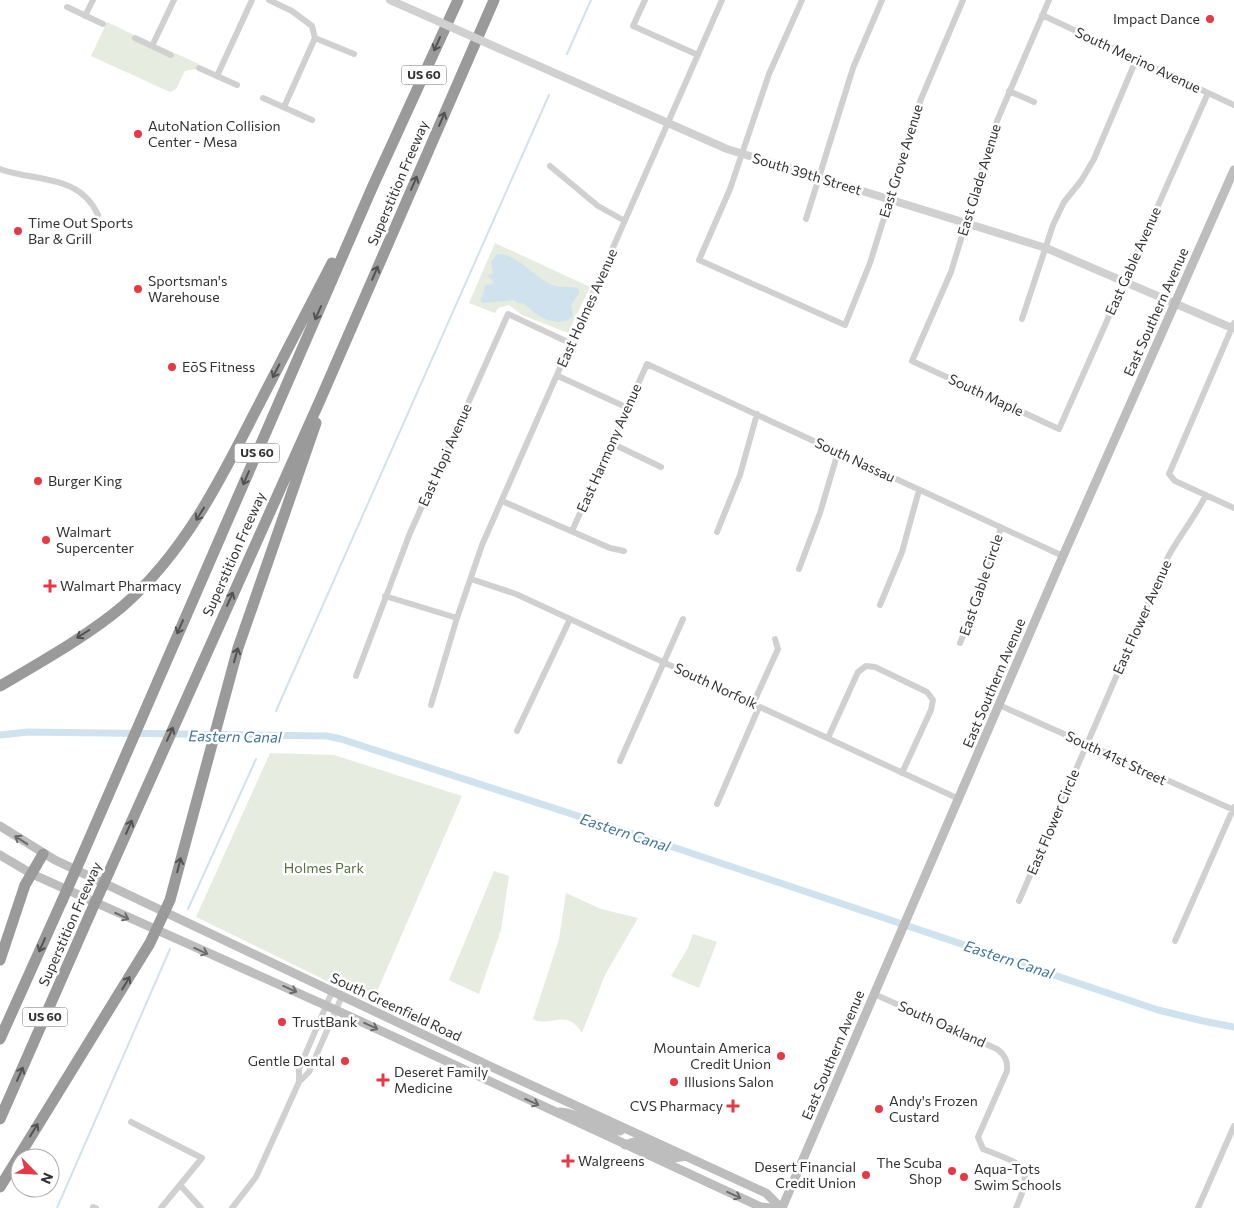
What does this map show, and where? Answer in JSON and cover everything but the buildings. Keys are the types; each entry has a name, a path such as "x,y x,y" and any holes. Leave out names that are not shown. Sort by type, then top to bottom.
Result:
{"highway":[{"name":"Superstition Freeway","path":"0,1039 81,858 383,163 458,0"},
{"name":"Superstition Freeway","path":"0,1119 321,398 494,0"},
{"path":"471,53 499,0"},
{"path":"0,686 92,628 122,606 156,573 186,536 231,460 372,188"},
{"path":"0,1187 99,1028 156,931 170,900 222,702 264,567 315,430 321,398"},
{"path":"0,960 25,885 43,854"}],"main road":[{"name":"East Southern Avenue","path":"782,1208 1063,556 1234,170"},
{"name":"South Greenfield Road","path":"0,826 43,854 332,992 766,1193 782,1208"},
{"name":"South Greenfield Road","path":"0,855 32,874 156,931 326,1005 761,1207 770,1208"},
{"path":"552,1111 571,1113 613,1131 620,1131 624,1128"},
{"path":"625,1145 634,1142 674,1158 686,1156"}],"street":[{"path":"85,16 93,0"},
{"path":"152,46 174,0"},
{"path":"217,76 252,0"},
{"path":"269,0 292,11 312,26 315,38 284,107"},
{"name":"South 39th Street","path":"390,0 669,124 741,153 1046,248 1233,326"},
{"path":"645,0 633,26 698,55"},
{"name":"East Holmes Avenue","path":"431,705 457,618 482,545 722,0"},
{"path":"741,153 768,74 802,0"},
{"path":"806,219 853,68 882,0"},
{"name":"East Grove Avenue","path":"741,153 725,202 699,260 845,325 870,263 921,99 963,0"},
{"name":"East Glade Avenue","path":"912,361 945,288 996,121 1049,0"},
{"path":"67,7 103,24"},
{"name":"South Merino Avenue","path":"1042,15 1234,105"},
{"path":"135,38 171,55"},
{"path":"315,38 354,54"},
{"path":"1022,318 1064,202 1081,181 1094,159 1136,60"},
{"path":"199,68 237,85"},
{"path":"1009,90 1034,102"},
{"name":"East Gable Avenue","path":"1059,429 1208,93"},
{"path":"262,98 312,120"},
{"path":"550,166 598,206 625,221"},
{"path":"0,169 16,174 63,182 82,192 92,202 98,215"},
{"name":"East Hopi Avenue","path":"356,676 410,533 508,314 572,344"},
{"path":"1233,326 1171,467 1170,477 1178,483 1234,508"},
{"name":"South Maple","path":"912,361 1059,429"},
{"name":"South Nassau","path":"647,364 1063,556"},
{"name":"East Harmony Avenue","path":"572,531 647,364"},
{"path":"558,376 628,408"},
{"path":"717,532 740,474 757,414"},
{"path":"611,443 661,467"},
{"path":"799,569 820,513 838,452"},
{"path":"880,605 902,552 919,490"},
{"name":"East Flower Avenue","path":"1087,744 1168,557 1178,538 1194,518 1206,495"},
{"path":"502,501 610,548 624,551"},
{"name":"East Gable Circle","path":"960,643 982,590 1001,527"},
{"name":"South Norfolk","path":"471,579 516,594 959,798"},
{"path":"385,596 457,618"},
{"path":"517,731 570,619"},
{"path":"620,762 683,619"},
{"path":"717,804 778,649 775,639"},
{"path":"828,738 858,672 866,666 875,667 927,692 933,700 931,710 902,773"},
{"name":"South 41st Street","path":"999,705 1234,809"},
{"name":"East Flower Circle","path":"1019,901 1087,744"},
{"path":"1175,941 1234,809"},
{"path":"299,1082 299,1069 332,992"},
{"name":"South Oakland","path":"874,994 997,1049 1007,1060 1008,1072 978,1137 978,1142 983,1148 1019,1164 1024,1170 1027,1180 1016,1208"},
{"path":"232,1208 256,1177 299,1082 309,1072 342,996"},
{"path":"131,1122 202,1158 161,1208"},
{"path":"1198,1208 1234,1126"},
{"path":"180,1185 201,1208"}],"green space":[{"path":"107,22 134,35 132,39 172,57 175,53 199,64 196,69 185,71 176,89 170,92 91,56"},
{"path":"495,243 590,287 568,333 522,315 509,305 498,308 495,313 469,303"},
{"name":"Holmes Park","path":"270,753 334,755 462,796 372,1003 196,917"},
{"path":"494,871 509,876 501,930 479,994 449,980"},
{"path":"566,893 601,909 638,918 605,975 582,1033 570,1021 540,1021 533,1019 559,939"},
{"path":"693,934 717,942 699,988 671,976 688,948"}],"water":[{"path":"497,254 512,258 552,285 579,289 579,293 571,305 573,316 560,322 540,317 526,305 514,300 482,303 480,300 485,285 493,284 493,281 487,276 493,273 491,262"}],"waterway":[{"path":"567,54 591,0"},
{"path":"276,711 549,95"},
{"name":"Eastern Canal","path":"0,735 28,732 327,736 341,739 667,845 1158,1010 1234,1027"},
{"path":"188,909 256,759"},
{"path":"57,1208 170,949"}],"place":[{"name":"Impact Dance","path":"1210,19"},
{"name":"AutoNation Collision Center - Mesa","path":"138,134"},
{"name":"Time Out Sports Bar & Grill","path":"18,231"},
{"name":"Sportsman's Warehouse","path":"138,289"},
{"name":"EōS Fitness","path":"172,367"},
{"name":"Burger King","path":"38,481"},
{"name":"Walmart Supercenter","path":"46,540"},
{"name":"Walmart Pharmacy","path":"50,586"},
{"name":"TrustBank","path":"282,1022"},
{"name":"Mountain America Credit Union","path":"781,1056"},
{"name":"Gentle Dental","path":"345,1061"},
{"name":"Deseret Family Medicine","path":"383,1080"},
{"name":"Illusions Salon","path":"674,1082"},
{"name":"CVS Pharmacy","path":"733,1106"},
{"name":"Andy's Frozen Custard","path":"879,1109"},
{"name":"Walgreens","path":"568,1161"},
{"name":"The Scuba Shop","path":"952,1171"},
{"name":"Desert Financial Credit Union","path":"866,1175"},
{"name":"Aqua-Tots Swim Schools","path":"964,1177"}]}
